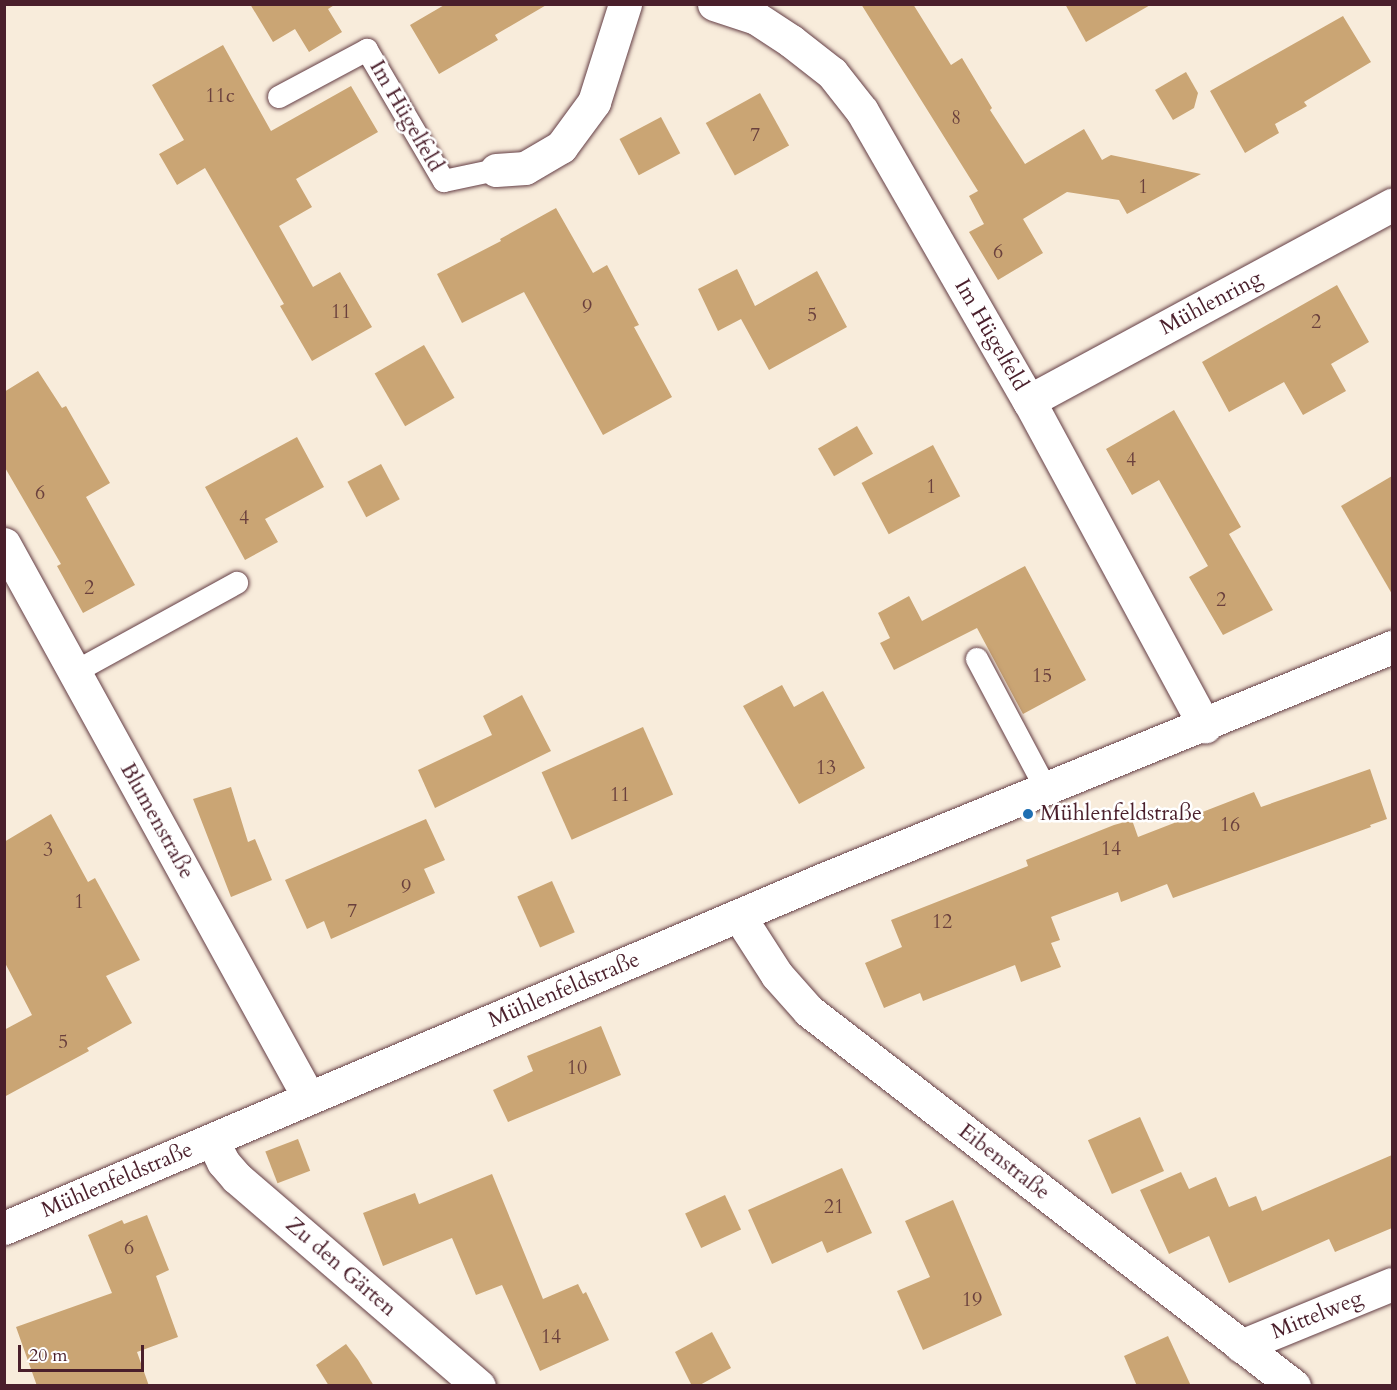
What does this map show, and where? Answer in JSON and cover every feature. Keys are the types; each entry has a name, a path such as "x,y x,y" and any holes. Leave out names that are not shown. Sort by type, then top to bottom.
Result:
{"street":[{"name":"Im Hügelfeld","path":"496,170 525,168 561,147 594,102 626,4"},
{"name":"Im Hügelfeld","path":"714,4 756,18 832,73 862,111 1029,401 1205,726"},
{"name":"Mühlenring","path":"1029,401 1392,205"},
{"name":"Blumenstraße","path":"4,544 309,1098"},
{"name":"Mühlenfeldstraße","path":"4,1228 1045,787 1205,726 1392,647"},
{"name":"Eibenstraße","path":"738,916 777,975 809,1011 1294,1386"},
{"name":"Zu den Gärten","path":"212,1140 223,1162 237,1178 480,1386"},
{"name":"Mittelweg","path":"1241,1346 1392,1284"}],"lane":[{"name":"Im Hügelfeld","path":"279,97 367,50 444,181 496,170"},
{"path":"75,672 237,583"},
{"path":"977,659 1045,787"}],"building":[{"path":"250,4 336,4 328,9 342,32 309,52 295,29 273,42"},
{"path":"446,4 548,4 495,35 498,40 439,74 410,25"},
{"path":"861,4 913,4 951,65 962,58 992,108 990,110 1025,164 1084,129 1102,160 1111,155 1201,174 1127,214 1119,200 1067,192 1023,219 1043,253 998,280 969,232 984,224 969,196 978,191"},
{"path":"1065,4 1152,4 1086,42"},
{"path":"1343,16 1371,62 1304,102 1307,106 1275,124 1279,133 1245,153 1210,91"},
{"path":"223,45 271,131 351,86 378,132 296,179 312,207 279,226 313,287 340,272 372,327 312,361 280,306 284,304 205,168 177,185 159,154 184,140 152,85"},
{"path":"1186,72 1198,93 1194,108 1173,120 1155,90"},
{"path":"760,93 789,145 735,176 706,123"},
{"path":"661,117 680,153 639,175 620,139"},
{"path":"556,208 593,273 607,265 639,325 634,327 672,397 603,435 524,292 462,323 437,274 501,241 500,239"},
{"path":"737,269 755,306 817,271 847,327 769,370 741,319 718,331 698,289"},
{"path":"1337,285 1369,342 1331,364 1346,391 1303,415 1284,382 1229,412 1202,362"},
{"path":"424,345 454,398 405,426 375,374"},
{"path":"38,371 62,408 66,406 110,483 86,497 135,585 83,613 57,566 61,564 4,466 4,392"},
{"path":"1174,410 1241,527 1229,534 1273,610 1223,635 1189,577 1208,566 1159,480 1132,495 1106,449"},
{"path":"857,426 873,454 834,476 818,448"},
{"path":"297,437 324,487 265,519 278,542 245,560 205,487"},
{"path":"933,445 960,496 889,534 861,483"},
{"path":"381,464 400,499 366,517 347,482"},
{"path":"1392,476 1392,594 1341,506"},
{"path":"1025,566 1086,680 1023,714 977,628 894,670 880,643 890,638 878,613 909,596 922,621"},
{"path":"782,685 794,707 823,691 865,768 799,804 743,706"},
{"path":"522,695 551,751 435,808 418,770 492,735 483,716"},
{"path":"643,727 673,795 572,840 542,772"},
{"path":"1370,769 1387,819 1370,825 1371,827 1173,898 1167,884 1121,902 1118,892 1051,917 1060,940 1051,943 1061,967 1021,982 1015,965 923,1001 920,993 884,1008 865,963 902,947 891,920 1028,866 1026,860 1114,825 1132,820 1138,837 1254,792 1261,807"},
{"path":"231,787 248,842 255,839 272,880 231,897 193,799"},
{"path":"51,814 88,882 95,878 140,960 106,976 132,1023 87,1048 89,1051 4,1097 4,1030 32,1015 4,961 4,842"},
{"path":"426,819 445,860 424,869 435,893 331,939 324,921 307,929 285,880"},
{"path":"552,881 575,932 540,948 517,896"},
{"path":"601,1026 621,1075 508,1122 493,1090 533,1071 527,1056"},
{"path":"1140,1117 1164,1171 1112,1194 1088,1140"},
{"path":"298,1139 310,1171 278,1183 265,1152"},
{"path":"1392,1155 1392,1228 1335,1252 1329,1239 1229,1283 1209,1236 1169,1254 1140,1190 1181,1172 1189,1189 1216,1177 1229,1207 1256,1196 1262,1211"},
{"path":"842,1168 872,1233 827,1253 822,1241 772,1264 748,1210"},
{"path":"492,1174 543,1299 578,1284 583,1294 586,1292 609,1340 540,1371 502,1285 476,1295 452,1238 383,1266 363,1213 415,1193 419,1204"},
{"path":"725,1195 741,1229 701,1248 685,1214"},
{"path":"953,1200 1002,1315 923,1350 897,1291 930,1277 905,1221"},
{"path":"147,1215 169,1270 156,1276 178,1337 137,1352 149,1386 37,1386 16,1327 112,1293 88,1235 122,1220 124,1224"},
{"path":"712,1332 731,1368 698,1386 692,1386 675,1352"},
{"path":"1168,1336 1191,1386 1137,1386 1124,1356"},
{"path":"346,1344 374,1386 329,1386 316,1365"}],"place":[{"name":"Mühlenfeldstraße","path":"1028,814"}]}
